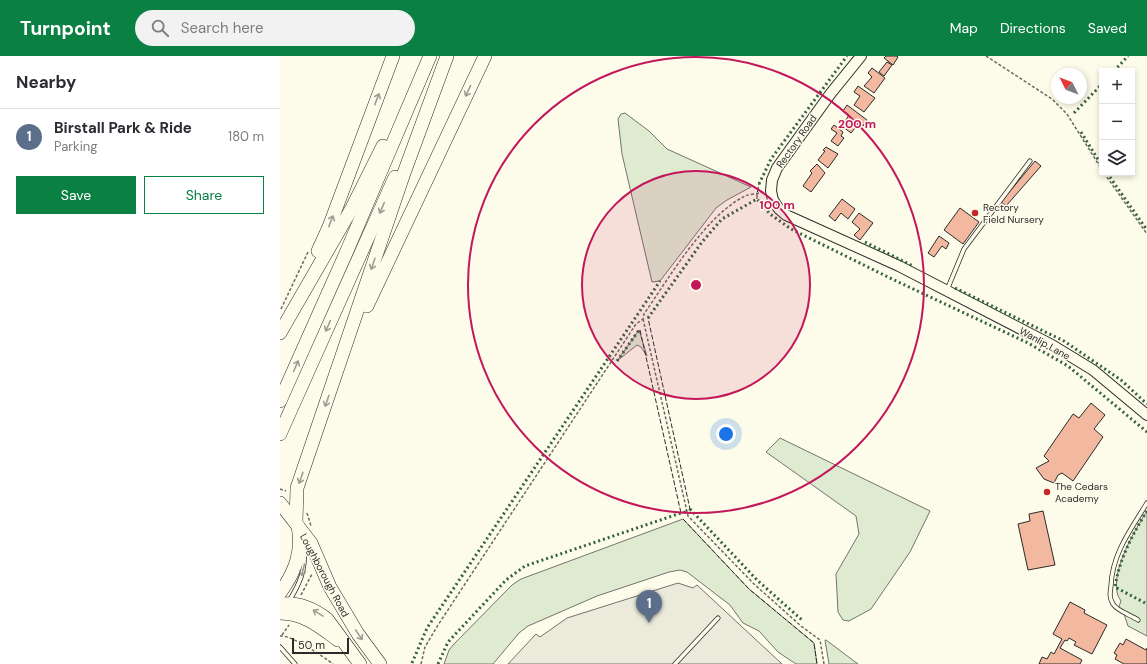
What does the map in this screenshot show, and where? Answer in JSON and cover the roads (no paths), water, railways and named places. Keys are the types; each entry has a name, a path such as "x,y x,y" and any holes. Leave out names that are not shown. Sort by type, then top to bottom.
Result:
{"highway":[{"path":"287,320 329,228 393,56"},
{"path":"280,401 349,246 430,56"},
{"path":"282,607 296,568 299,553 297,488 404,173 447,56"},
{"path":"280,434 381,210 447,56"},
{"path":"334,380 386,264 485,56"},
{"path":"280,333 352,208 422,74"},
{"name":"Loughborough Road","path":"280,503 311,543 330,587 354,627 380,664"},
{"name":"Loughborough Road","path":"282,607 303,605 321,614 327,619 360,664"}],"street":[{"name":"Rectory Road","path":"861,56 784,156 772,180 771,190 773,200 779,209 786,215 864,249 935,284"},
{"name":"Wanlip Lane","path":"935,284 1093,370 1147,415"}],"lane":[{"path":"947,291 964,249 1030,161"},
{"path":"1138,620 1114,606 1111,602 1111,579 1112,567 1120,548 1147,503"},
{"path":"675,664 718,618"},
{"path":"280,647 295,664"}],"place":[{"name":"Rectory Field Nursery","path":"975,213"},
{"name":"The Cedars Academy","path":"1047,492"},
{"name":"Birstall Park & Ride","path":"649,623"}]}
